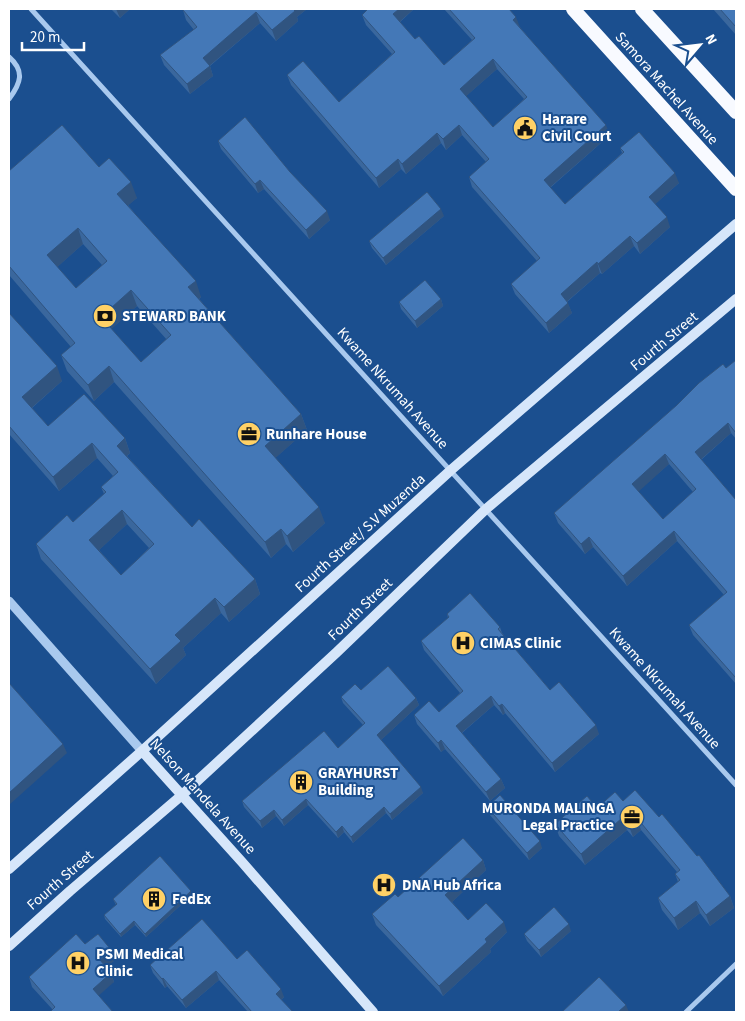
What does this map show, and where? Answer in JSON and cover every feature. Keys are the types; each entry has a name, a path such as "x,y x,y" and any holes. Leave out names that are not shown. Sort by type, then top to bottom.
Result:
{"highway":[{"name":"Samora Machel Avenue","path":"573,9 736,189"},
{"path":"642,9 736,112"}],"main road":[{"name":"Fourth Street/ S.V Muzenda","path":"9,869 142,751 451,470 736,224"},
{"name":"Fourth Street","path":"9,946 182,795 337,652 486,509 736,299"},
{"name":"Nelson Mandela Avenue","path":"142,751 372,1012"}],"street":[{"name":"Kwame Nkrumah Avenue","path":"31,9 736,785"},
{"path":"9,57 20,71 20,80 9,98"},
{"name":"Nelson Mandela Avenue","path":"9,601 142,751"},
{"path":"686,1012 736,964"}],"building":[{"path":"184,9 293,9 295,11 272,30 256,12 203,58 210,66 187,84 160,55 197,27"},
{"path":"368,9 399,9 393,14 415,39 419,36 444,65 475,38 449,9 509,9 516,17 513,20 606,125 544,180 565,204 624,152 620,148 639,132 675,173 649,197 667,217 637,243 630,236 598,264 597,262 561,294 568,303 546,323 511,284 540,258 469,177 489,159 459,125 443,139 437,133 402,164 398,159 376,178 287,75 303,61 339,102 395,52 362,15","holes":["493,59 527,97 493,127 460,89"]},
{"path":"720,9 736,9 736,27"},
{"path":"245,117 290,172 327,211 306,230 260,180 255,184 218,141"},
{"path":"62,125 99,167 109,158 131,182 117,194 196,281 188,287 301,414 265,446 319,507 287,536 281,529 265,542 109,366 88,385 61,355 75,343 9,266 9,171","holes":["78,228 107,261 76,288 47,255","131,290 171,335 141,362 101,317"]},
{"path":"427,192 441,209 383,258 369,241"},
{"path":"425,280 441,299 415,321 399,302"},
{"path":"9,313 57,366 22,397 48,426 84,394 125,438 117,446 192,527 199,519 255,579 224,607 215,598 175,635 181,641 150,669 36,544 67,515 73,522 106,492 101,487 118,472 92,443 53,477 9,426","holes":["122,510 154,544 121,575 89,540"]},
{"path":"736,360 736,433 728,423 695,452 736,500 736,678 689,625 727,592 674,531 623,576 589,537 581,544 554,513 677,405 699,383 723,364 726,368","holes":["665,454 696,489 663,519 632,484"]},
{"path":"470,593 500,627 498,629 550,690 559,682 596,725 552,763 502,704 499,706 491,696 456,726 501,779 486,792 441,740 438,743 414,715 429,701 439,712 463,691 421,641 449,617 447,614"},
{"path":"388,666 416,698 377,735 421,787 390,814 384,807 351,837 342,826 336,832 306,799 282,820 274,810 260,821 242,801 324,731 338,748 365,723 341,697 355,684 361,690"},
{"path":"9,683 63,744 9,793"},
{"path":"635,790 659,817 662,814 697,856 699,855 730,896 706,915 696,901 674,918 658,898 680,880 675,874 680,870 637,818 629,826 622,818 581,854 555,824 587,796 597,808 615,792 623,801"},
{"path":"500,795 540,841 527,853 487,807"},
{"path":"463,838 483,860 445,895 468,920 486,903 504,922 485,939 487,942 439,986 372,914 395,894 398,897"},
{"name":"FedEx","path":"160,856 191,891 145,934 134,921 120,934 104,915 117,904 113,899"},
{"path":"554,907 569,924 539,950 524,934"},
{"path":"202,919 237,959 247,950 281,989 276,994 293,1012 252,1012 216,971 182,1000 150,965"},
{"name":"PSMI Medical Clinic","path":"76,934 85,944 98,934 112,951 100,960 111,973 93,989 113,1012 50,1012 55,1007 29,977"},
{"path":"599,977 626,1005 618,1012 562,1012"}],"place":[{"name":"Harare Civil Court","path":"525,128"},
{"name":"STEWARD BANK","path":"105,316"},
{"name":"Runhare House","path":"249,434"},
{"name":"CIMAS Clinic","path":"463,643"},
{"name":"GRAYHURST Building","path":"301,782"},
{"name":"MURONDA MALINGA Legal Practice","path":"632,817"},
{"name":"DNA Hub Africa","path":"384,885"},
{"name":"FedEx","path":"154,899"},
{"name":"PSMI Medical Clinic","path":"78,963"}]}
